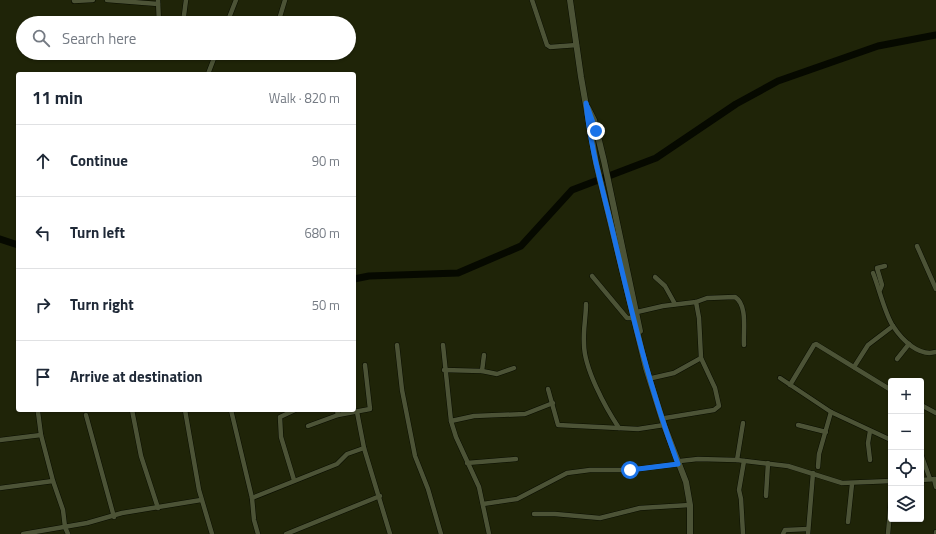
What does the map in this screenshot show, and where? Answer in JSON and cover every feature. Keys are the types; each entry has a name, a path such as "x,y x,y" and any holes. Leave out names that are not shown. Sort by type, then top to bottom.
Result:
{"street":[{"path":"74,1 93,0"},
{"path":"107,0 158,2 159,16"},
{"path":"184,16 186,0"},
{"path":"230,16 236,0"},
{"path":"280,16 285,0"},
{"path":"532,0 547,45 550,48 577,45"},
{"path":"570,0 581,77 596,162 604,182 635,315 664,425 686,482 690,505 692,534"},
{"path":"209,72 213,60"},
{"path":"586,103 594,120 604,162 604,182"},
{"path":"918,246 936,289"},
{"path":"880,290 882,285 877,268 885,266"},
{"path":"873,273 893,326 909,344 920,352 927,354 936,352"},
{"path":"592,276 627,318 675,304 696,302 707,298 738,298 743,310 744,345"},
{"path":"655,277 665,286 675,304"},
{"path":"665,418 714,410 719,406 715,388 701,358 699,318 696,302"},
{"path":"586,304 583,344 588,364 605,407 619,428"},
{"path":"635,315 652,378 679,463 690,483 692,534"},
{"path":"854,367 868,345 893,326"},
{"path":"397,344 402,390 415,456 428,489 441,534"},
{"path":"790,385 814,344 819,344 888,388"},
{"path":"897,359 909,344"},
{"path":"443,345 444,370 451,421 467,463 479,487 490,534"},
{"path":"482,371 484,354"},
{"path":"652,378 674,373 701,358"},
{"path":"308,426 337,412 357,412 370,409 365,364"},
{"path":"444,370 482,371 497,374 514,368"},
{"path":"780,378 832,412 888,439"},
{"path":"548,388 558,425 638,429 664,425"},
{"path":"451,421 474,416 525,414 553,403"},
{"path":"924,407 936,413"},
{"path":"38,412 41,435 53,481 63,510 65,527 68,534"},
{"path":"132,412 141,456 158,508"},
{"path":"185,412 201,500 212,534"},
{"path":"231,412 252,498 253,514 258,534"},
{"path":"291,412 280,417 280,437 294,480"},
{"path":"357,412 364,448 380,496 390,534"},
{"path":"818,467 819,454 832,412"},
{"path":"86,415 114,517"},
{"path":"737,460 743,423"},
{"path":"798,425 826,432"},
{"path":"870,431 868,443 870,460"},
{"path":"0,440 41,435"},
{"path":"252,498 337,464 347,454 364,448"},
{"path":"467,463 516,459"},
{"path":"483,504 517,499 566,474 590,470 630,470 698,459 737,460 768,463 813,473 832,480 852,484 888,481"},
{"path":"924,460 936,487"},
{"path":"743,534 739,490 744,461"},
{"path":"766,496 768,463"},
{"path":"783,534 785,530 808,531 813,473"},
{"path":"0,488 53,481"},
{"path":"848,522 852,484"},
{"path":"286,534 380,496"},
{"path":"22,534 201,500"},
{"path":"534,514 600,518 640,508 690,505"},
{"path":"888,534 889,522"}],"waterway":[{"path":"356,279 369,276 458,273 521,246 572,190 656,158 736,104 778,81 878,46 936,35"},
{"path":"0,239 16,244"}],"route":[{"path":"596,131 594,120 586,103 596,162 633,318 646,368 678,464 630,470"}]}
